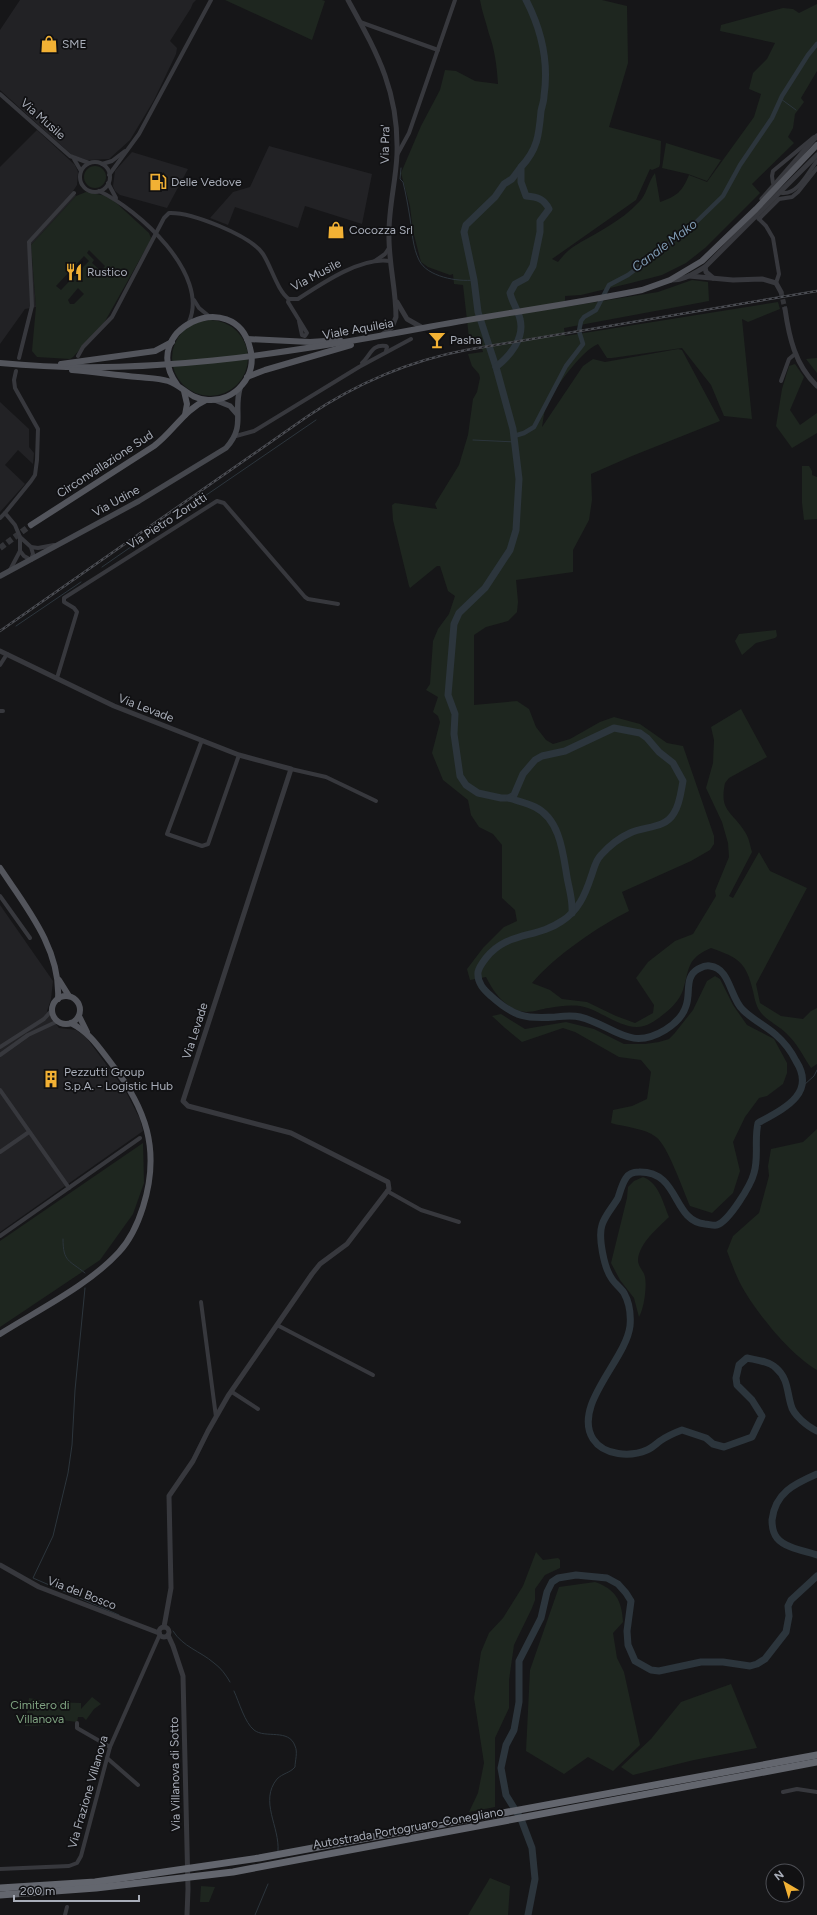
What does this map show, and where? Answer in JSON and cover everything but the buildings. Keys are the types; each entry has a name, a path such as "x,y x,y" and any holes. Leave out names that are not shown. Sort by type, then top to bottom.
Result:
{"highway":[{"name":"Autostrada Portogruaro-Conegliano","path":"0,1888 95,1882 259,1858 326,1850 451,1828 817,1755"},
{"name":"Autostrada Portogruaro-Conegliano","path":"649,1789 817,1762"},
{"name":"Autostrada Portogruaro-Conegliano","path":"0,1895 177,1880 261,1866 326,1850"}],"main road":[{"name":"Viale Aquileia","path":"0,363 37,367 94,367 209,362 379,337 642,290 670,280 702,261 756,209 817,145"},
{"path":"178,386 169,368 168,355 172,342 177,333 189,322 210,316 221,318 232,323 241,330 247,339 252,358 247,377 240,388 237,397 238,425 236,436"},
{"path":"247,339 310,342 379,337"},
{"path":"247,377 265,370 379,337"},
{"path":"37,367 155,351 172,342"},
{"path":"37,367 164,380 178,386 194,397 206,400 215,400 229,396 240,388"},
{"path":"184,391 187,404 185,415"},
{"name":"Circonvallazione Sud","path":"31,525 154,446 167,436 185,415 206,400"},
{"path":"215,400 230,406 237,415"},
{"name":"Via Udine","path":"0,576 157,491 226,448 236,436"},
{"path":"0,868 40,929 56,973 68,996"},
{"path":"56,973 58,998 52,1010 54,1016 58,1021 64,1024 71,1023 79,1016"},
{"path":"0,1334 87,1280 106,1265 120,1251 130,1236 139,1220 145,1202 151,1167 148,1134 144,1119 124,1080 88,1033 79,1016 80,1005 75,999 68,996 58,998"},
{"path":"71,1023 88,1033"}],"street":[{"path":"100,191 108,183 110,175 142,129 211,0"},
{"name":"Via Pra'","path":"348,0 377,53 390,88 395,113 397,155 390,210 389,248 396,298 396,317 394,324 379,337"},
{"path":"397,155 409,133 455,0"},
{"path":"360,22 438,50"},
{"name":"Via Musile","path":"0,94 74,158"},
{"path":"773,183 773,171 817,135"},
{"path":"756,209 761,200 817,135"},
{"path":"102,164 112,161 127,150"},
{"path":"758,218 817,155"},
{"path":"74,158 89,163 95,162 102,164 110,175"},
{"path":"74,158 81,171 81,180 85,187 92,191 100,191 116,198 167,245 181,264 192,296 199,308 210,316"},
{"path":"782,193 788,194 795,190 817,161"},
{"path":"81,171 89,163"},
{"path":"670,280 677,281 705,267 779,198 792,197 798,192 817,168"},
{"path":"108,183 116,198"},
{"path":"19,358 32,303 29,242 74,193"},
{"name":"Via Musile","path":"78,356 83,347 112,317 166,215 172,213 198,219 243,236 260,250 284,294 289,299 298,299 343,272 369,263 390,261"},
{"path":"758,218 766,226 773,238 779,274 776,283"},
{"path":"369,263 380,258 389,248"},
{"path":"705,267 706,272 712,278"},
{"path":"688,276 733,280 762,279 776,283 781,292"},
{"path":"189,322 193,311 192,296"},
{"name":"Via Pra'","path":"396,298 407,319 424,328"},
{"path":"289,299 288,302 299,321"},
{"path":"785,309 790,339 796,354 805,371 817,386"},
{"name":"Via Udine","path":"236,436 254,431 347,374 411,339"},
{"name":"Via Udine","path":"347,374 363,362 372,348 386,346 386,352"},
{"path":"781,381 789,359 796,354"},
{"path":"0,518 32,481 35,475 37,460 38,429 15,388 14,380 16,371"},
{"path":"238,425 246,433"},
{"name":"Via Pietro Zorutti","path":"57,678 77,612 74,608 64,602 64,598 216,501 224,503 305,597 308,599 338,604"},
{"path":"5,513 15,525 20,537 20,551 9,572"},
{"path":"20,537 31,547 33,554 31,560 24,556 20,551"},
{"path":"31,547 45,548 60,544"},
{"name":"Via Levade","path":"0,651 114,706 238,755 326,777 376,801"},
{"path":"0,665 7,654"},
{"path":"202,740 167,834 202,846 208,844 238,755"},
{"name":"Via Levade","path":"291,769 183,1101 188,1106 291,1133 388,1182 389,1189 387,1191"},
{"path":"0,896 30,938"},
{"path":"0,1047 44,1019 52,1010"},
{"path":"0,1055 28,1035 58,1021"},
{"path":"0,1090 68,1188"},
{"path":"0,1152 29,1132"},
{"path":"0,1236 140,1138"},
{"path":"164,1627 168,1630 168,1636 163,1637 160,1634 160,1629 164,1627 171,1588 169,1496 193,1461 216,1417 232,1392 277,1324 320,1264 347,1244 387,1191 421,1210 459,1222"},
{"path":"201,1302 216,1417"},
{"path":"277,1324 373,1375"},
{"path":"232,1392 258,1409"},
{"name":"Via del Bosco","path":"0,1565 39,1587 160,1634"},
{"name":"Via Frazione Villanova","path":"0,1869 69,1866 77,1863 81,1856 110,1747 160,1634"},
{"name":"Via Villanova di Sotto","path":"168,1636 183,1676 188,1889 187,1915"},
{"path":"77,1723 77,1728 110,1747"},
{"path":"107,1758 138,1785"},
{"path":"784,1792 797,1789 817,1792"},
{"path":"65,1915 67,1907"}],"shaded area":[{"path":"20,0 196,0 170,41 177,48 176,54 154,100 130,140 109,159 87,160 72,155 0,90 0,30"},
{"path":"37,130 75,165 78,172 77,185 73,191 76,196 31,245 36,307 25,309 0,344 0,167"},
{"path":"269,146 372,174 362,224 305,206 298,228 235,207 228,225 210,218 233,192 250,187"},
{"path":"132,152 188,169 167,208 120,195 115,191 113,186 115,171"},
{"path":"0,402 29,429 29,447 34,453 33,464 18,450 5,465 25,484 0,512"},
{"path":"0,905 53,981 51,999 47,1011 59,1028 76,1030 86,1037 125,1090 140,1119 143,1131 0,1232"}],"green space":[{"path":"225,0 322,0 325,1 312,40"},
{"path":"480,0 602,0 627,6 628,63 609,127 661,141 660,164 659,167 652,170 650,169 636,200 552,259 558,262 573,247 624,216 632,209 644,196 655,173 660,202 671,198 678,193 684,186 689,175 707,182 754,117 761,94 749,89 753,73 767,59 775,43 720,31 721,25 783,8 793,9 799,13 817,4 817,71 801,98 804,102 795,114 793,128 788,137 794,143 752,184 760,193 705,248 686,263 662,275 581,295 565,296 565,307 658,292 692,280 708,282 709,301 564,328 565,336 778,302 780,309 748,322 742,319 752,419 724,416 711,385 682,348 607,358 598,344 591,348 576,362 555,390 546,406 542,427 583,366 593,359 605,362 678,349 682,350 720,421 591,474 592,500 589,520 573,550 573,572 516,580 518,602 517,612 508,621 486,627 474,635 474,705 517,701 529,709 536,727 546,740 553,744 570,739 600,722 614,717 640,724 667,743 683,746 714,836 714,844 710,850 691,861 622,892 629,911 577,943 552,963 532,983 550,990 562,999 587,1002 616,1016 635,1023 653,1013 654,1005 636,978 648,962 675,941 693,934 716,896 715,891 729,857 728,843 722,822 706,788 713,763 714,740 711,727 741,709 767,757 729,778 725,783 725,806 746,834 752,852 729,896 733,898 759,852 770,871 807,888 756,984 760,1003 781,1016 803,1019 811,1011 817,1008 817,1064 811,1068 797,1045 790,1037 783,1030 764,1017 756,1003 747,973 740,962 735,958 711,948 693,960 678,1000 656,1020 642,1026 633,1027 624,1025 588,1008 580,1006 561,1006 529,1012 517,1010 502,1001 486,977 470,980 467,969 483,948 504,927 517,921 515,910 502,898 502,845 493,834 479,827 471,815 468,800 443,780 432,753 440,722 438,716 433,712 438,697 426,690 430,684 433,641 438,629 449,614 455,596 448,591 440,566 437,566 410,588 393,520 392,505 395,503 437,509 435,504 459,465 468,435 473,399 477,392 480,378 479,374 472,366 468,354 483,352 480,341 469,338 463,285 454,284 453,274 450,275 428,267 421,262 413,231 410,206 401,173 421,126 440,90 445,70 456,71 475,81 498,84 494,53"},
{"path":"666,143 721,160 707,181 688,174 662,168"},
{"path":"95,166 103,169 106,177 103,185 95,188 87,185 84,177 87,169"},
{"path":"86,192 107,196 149,233 151,238 104,323 73,357 70,359 37,357 32,351 36,307 31,245 76,196","holes":["89,250 105,266 101,271 92,263 94,260 87,253","84,256 89,261 61,290 56,286","78,288 84,294 74,304 70,304 68,300"]},
{"path":"210,320 225,323 237,331 245,343 248,358 245,373 237,385 225,393 210,396 195,393 183,385 175,373 172,358 175,343 183,331 195,323"},
{"path":"817,358 817,373 806,359"},
{"path":"795,364 804,377 790,410 800,425 817,413 817,433 792,448 776,426 782,389 789,366"},
{"path":"802,466 809,466 812,471 812,475 817,477 817,519 804,520 802,503"},
{"path":"776,630 777,636 775,638 756,643 742,655 735,641 739,634"},
{"path":"715,976 720,979 733,1005 747,1025 774,1039 787,1063 787,1073 783,1084 767,1096 759,1098 745,1117 733,1142 740,1171 733,1193 712,1213 690,1206 670,1159 661,1142 656,1137 640,1130 611,1123 613,1110 632,1106 647,1099 651,1072 641,1060 619,1057 575,1032 563,1028 522,1042 492,1016 501,1014 525,1029 566,1022 594,1029 624,1044 659,1042 669,1039 674,1034 693,1010 707,981"},
{"path":"817,1129 817,1370 784,1343 763,1318 740,1283 727,1251 733,1236 759,1213 769,1176 768,1166 771,1149 803,1142"},
{"path":"143,1143 144,1183 133,1214 100,1260 0,1327 0,1241"},
{"path":"643,1177 657,1189 669,1217 645,1242 639,1254 638,1262 646,1281 646,1286 644,1303 639,1317 634,1298 620,1280 611,1263 627,1198 628,1187 634,1181"},
{"path":"536,1552 543,1560 558,1558 560,1560 560,1568 545,1575 535,1589 535,1600 532,1608 514,1645 509,1680 509,1708 495,1738 495,1807 469,1812 478,1793 484,1763 474,1698 481,1652 489,1633 503,1618 523,1586"},
{"path":"595,1582 608,1588 616,1596 621,1607 623,1622 613,1633 617,1658 624,1672 640,1745 613,1771 588,1757 564,1774 526,1751 530,1670 559,1587"},
{"path":"731,1684 757,1748 694,1760 633,1775 621,1767 651,1739 681,1702"},
{"name":"Cimitero di Villanova","path":"92,1697 101,1704 94,1709 86,1720 83,1717 78,1717 77,1722 62,1720 46,1725 25,1726 29,1698 50,1702 81,1703 81,1709"},
{"path":"490,1878 510,1886 508,1915 468,1915"},
{"path":"201,1886 215,1887 209,1902 200,1902"}],"waterway":[{"path":"496,367 511,352 518,340 521,326 520,319 510,293 515,284 526,278 533,266 540,232 540,221 549,209 540,199 526,196 521,182 521,167 531,154 537,141 544,100 545,83 544,58 540,34 526,0"},
{"name":"Canale Mako","path":"514,436 524,433 534,427 566,366 583,344 579,331 581,321 584,317 596,310 609,285 628,275 690,228 723,196 740,165 772,118 782,96 808,55 817,44"},
{"path":"781,99 796,110"},
{"path":"521,167 512,179 504,184 495,197 466,225 464,232 474,280 478,312 496,367 513,429 519,479 516,530 510,550 485,588 459,613 454,624 448,695 455,714 454,734 460,776 466,785 478,793 501,798 509,798 514,795 523,774 535,760 542,756 565,751 614,728 640,733 647,738 659,752 673,763 683,781 678,806 670,818 660,825 636,831 622,837 599,857 583,896 577,907 568,917 552,927 503,943 494,949 486,958 480,966 478,976 480,983 488,994 499,1003 521,1015 536,1018 577,1016 592,1021 621,1035 631,1038 641,1038 652,1036 665,1030 677,1020 683,1013 686,1006 691,976 698,969 705,966 710,966 717,968 722,972 743,1010 772,1032 787,1047 794,1057 801,1073 802,1083 800,1091 787,1106 758,1123 756,1136 756,1161 752,1179 739,1202 722,1222 714,1225 694,1221 680,1206 669,1187 662,1179 652,1174 639,1172 629,1175 625,1180 618,1198 603,1221 601,1230 601,1244 606,1268 613,1281 623,1291 626,1297 630,1313 630,1326 620,1353 594,1397 589,1412 588,1426 593,1439 598,1445 618,1454 633,1454 647,1450 673,1433 682,1430 706,1438 713,1444 724,1447 752,1437 762,1416 752,1400 737,1385 736,1378 739,1365 747,1358 770,1364 780,1372 785,1381 792,1409 805,1424 817,1431"},
{"path":"401,168 400,179 404,186 414,245 419,260 429,271 444,277 460,280 474,280"},
{"path":"180,513 316,420"},
{"path":"473,440 516,442"},
{"path":"102,567 161,526"},
{"path":"16,626 81,582"},
{"path":"509,798 535,807 543,812 555,828 562,847 572,913"},
{"path":"804,1085 814,1076 817,1070"},
{"path":"63,1239 64,1252 68,1260 85,1273"},
{"path":"85,1288 75,1390 72,1445 68,1473 53,1536 33,1578 119,1615"},
{"path":"817,1474 793,1486 781,1496 777,1503 772,1520 777,1538 790,1547 817,1555"},
{"path":"528,1915 535,1879 532,1848 521,1819 506,1795 501,1768 506,1745 514,1730 519,1702 519,1661 541,1618 547,1592 552,1582 558,1578 576,1575 607,1578 618,1584 631,1601 627,1631 628,1645 635,1661 651,1670 659,1671 701,1662 723,1662 750,1666 757,1664 765,1659 786,1632 789,1616 788,1606 791,1600 817,1576"},
{"path":"173,1631 187,1645 217,1665 230,1682"},
{"path":"234,1691 245,1717 254,1730 259,1733 288,1737 296,1748 295,1767 277,1779 272,1787 270,1796 270,1805 278,1842 278,1851"},
{"path":"255,1915 268,1884"}],"tunnel":[{"path":"781,292 785,309"},
{"path":"0,548 31,525"}],"railway":[{"path":"0,631 308,416 345,393 384,375 424,360 466,350 817,291"}],"place":[{"name":"SME","path":"49,44"},
{"name":"Delle Vedove","path":"158,182"},
{"name":"Cocozza Srl","path":"336,230"},
{"name":"Rustico","path":"74,272"},
{"name":"Pasha","path":"437,340"},
{"name":"Pezzutti Group S.p.A. - Logistic Hub","path":"51,1079"}]}
